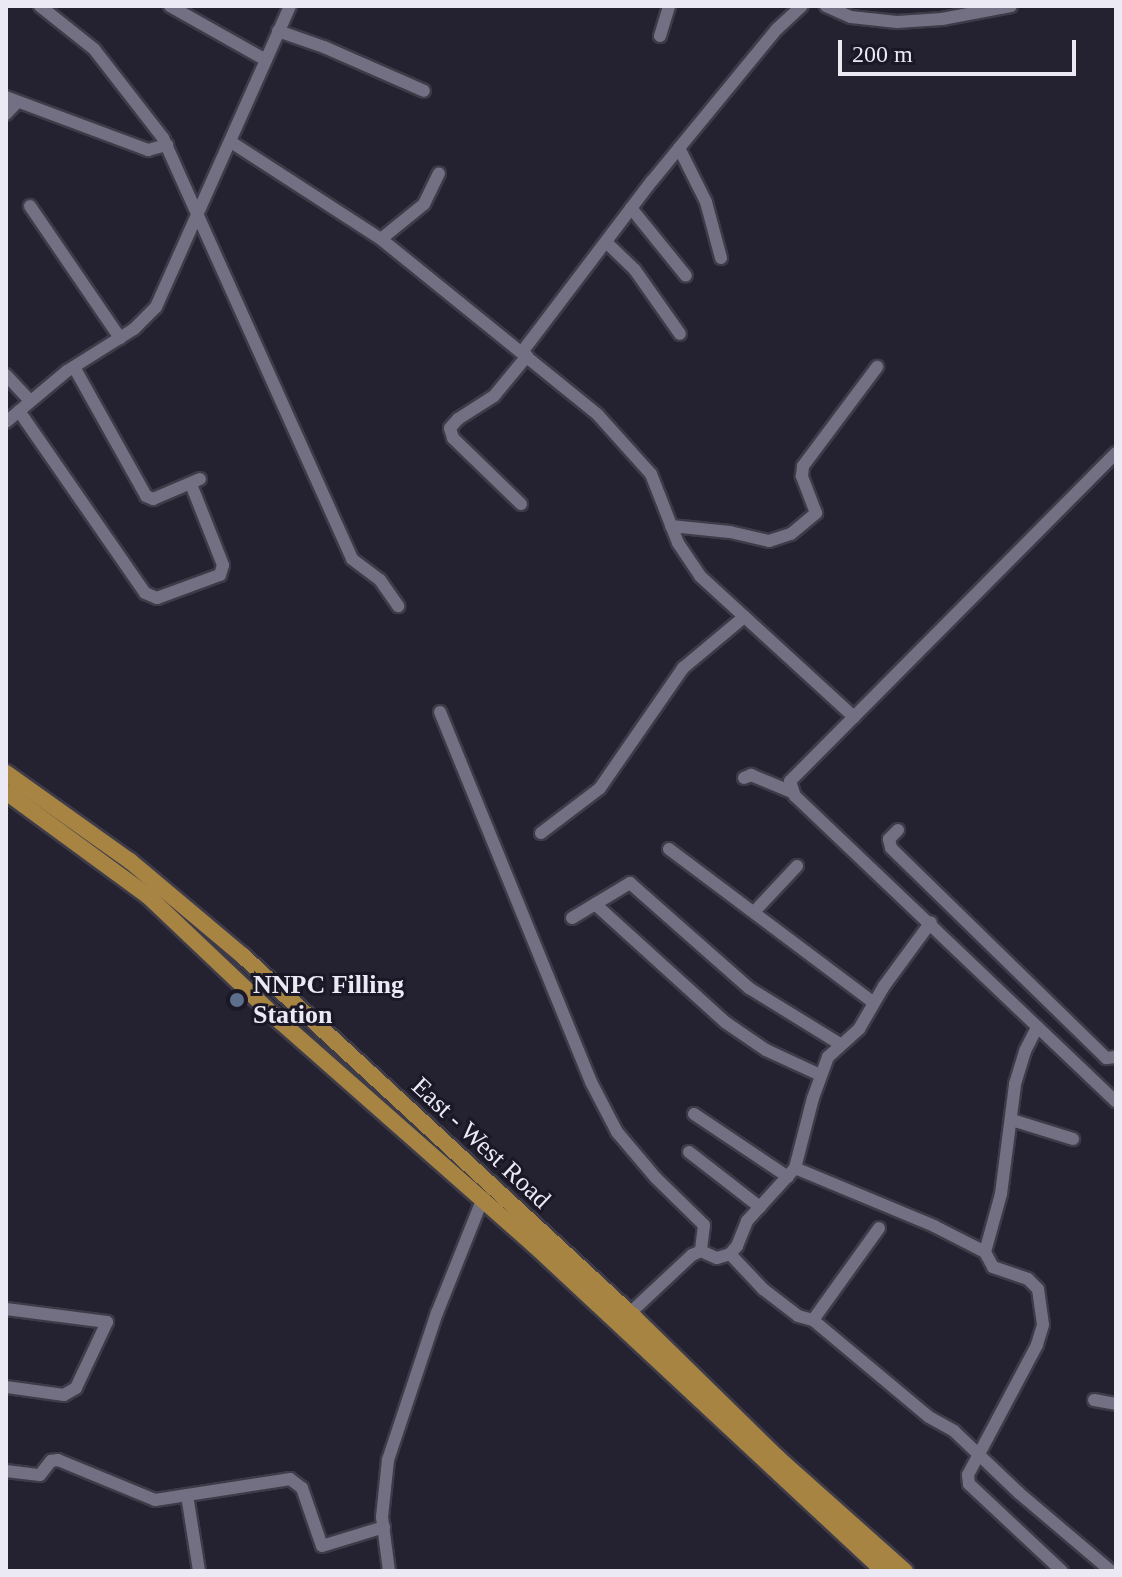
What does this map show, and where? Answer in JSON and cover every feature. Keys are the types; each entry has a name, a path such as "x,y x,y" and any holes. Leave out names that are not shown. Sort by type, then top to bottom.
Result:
{"main road":[{"name":"East - West Road","path":"6,773 130,861 243,956 630,1313 778,1458 905,1571"},
{"name":"East - West Road","path":"6,792 148,896 281,1022 483,1198 884,1571"}],"street":[{"path":"40,6 94,49 128,88 146,120 167,145 352,559 380,580 398,606"},
{"path":"170,6 266,60"},
{"path":"6,422 74,367 120,338 156,307 290,6"},
{"path":"660,36 669,6"},
{"path":"521,504 453,438 450,428 458,419 494,396 631,208 777,29 802,6"},
{"path":"831,7 851,17 897,22 942,19 1011,6"},
{"path":"278,31 324,47 424,91"},
{"path":"6,114 12,100 148,150 167,145"},
{"path":"231,142 381,239 598,415 651,474 687,561 854,717"},
{"path":"679,148 704,197 721,258"},
{"path":"381,239 424,204 439,173"},
{"path":"30,206 120,338"},
{"path":"631,208 686,276"},
{"path":"606,242 635,270 680,334"},
{"path":"19,411 145,593 157,598 220,575 223,565 196,481 153,499 146,496 74,367"},
{"path":"671,526 730,532 769,541 791,534 816,513 802,476 803,466 877,367"},
{"path":"6,375 30,401"},
{"path":"792,792 790,781 796,772 1116,453"},
{"path":"541,833 600,788 683,668 744,617"},
{"path":"440,712 591,1082 617,1132 656,1178 704,1225 701,1251"},
{"path":"744,778 751,775 792,792 1116,1102"},
{"path":"898,830 889,839 891,848 1106,1058 1116,1057"},
{"path":"669,849 874,1003"},
{"path":"754,912 797,866"},
{"path":"572,918 630,883 749,988 840,1044"},
{"path":"595,904 725,1022 766,1050 820,1075"},
{"path":"630,1313 692,1255 701,1251 717,1258 730,1254 747,1221 791,1173 820,1075 833,1050 859,1029 931,922"},
{"path":"985,1252 1001,1194 1015,1084 1025,1051 1037,1027"},
{"path":"694,1114 791,1173 934,1226 985,1252 993,1267 1035,1284 1043,1325 1037,1345 977,1452 968,1475 969,1484 1062,1571"},
{"path":"1012,1120 1073,1139"},
{"path":"689,1152 760,1207"},
{"path":"389,1571 384,1527 385,1476 394,1436 460,1251 483,1198"},
{"path":"813,1320 879,1228"},
{"path":"730,1254 763,1289 798,1316 813,1320 977,1452 1111,1571"},
{"path":"6,1309 107,1322 76,1388 64,1395 6,1387"},
{"path":"1094,1400 1116,1404"},
{"path":"6,1471 42,1474 55,1459 151,1500 290,1479 302,1488 322,1546 384,1527"},
{"path":"187,1495 199,1571"}],"place":[{"name":"NNPC Filling Station","path":"237,1000"}]}
